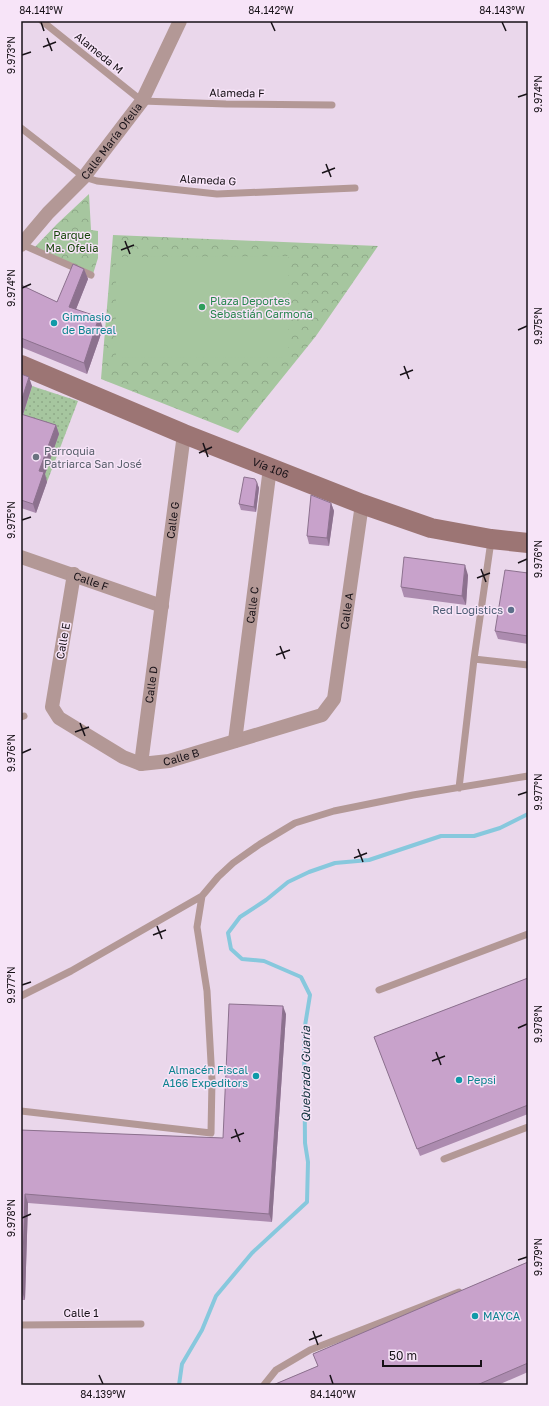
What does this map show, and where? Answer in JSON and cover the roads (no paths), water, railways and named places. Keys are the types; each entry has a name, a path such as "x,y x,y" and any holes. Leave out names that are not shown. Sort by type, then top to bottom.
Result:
{"main road":[{"name":"Vía 106","path":"21,365 184,434 362,504 431,528 492,539 528,543"}],"street":[{"name":"Calle María Ofelia","path":"21,244 48,213 84,177 142,101 178,22"},
{"name":"Calle G","path":"162,606 184,434"},
{"name":"Calle C","path":"235,741 270,468"},
{"name":"Calle A","path":"322,715 334,699 362,504"},
{"name":"Calle F","path":"21,557 74,574 162,606"},
{"name":"Calle E","path":"52,707 74,574"},
{"name":"Calle D","path":"141,764 162,606"},
{"name":"Calle B","path":"52,707 59,718 123,757 141,764 170,761 322,715"}],"lane":[{"name":"Alameda M","path":"42,21 142,101"},
{"name":"Alameda F","path":"142,101 226,104 332,105"},
{"path":"21,128 84,177"},
{"name":"Alameda G","path":"84,177 97,181 216,194 355,188"},
{"path":"21,244 91,275"},
{"path":"459,788 474,659 492,539"},
{"path":"474,659 528,665"},
{"path":"21,996 71,971 202,896 218,877 233,863 260,844 295,823 334,811 413,795 528,776"},
{"path":"21,1111 211,1133 212,1080 207,991 197,927 202,896"},
{"path":"379,990 528,934"},
{"path":"444,1159 528,1127"},
{"path":"264,1385 276,1370 310,1350 469,1288"},
{"name":"Calle 1","path":"21,1325 141,1324"}],"waterway":[{"name":"Quebrada Guaria","path":"179,1385 182,1364 202,1330 216,1296 252,1253 307,1202 308,1162 305,1143 304,1032 310,995 301,977 264,961 242,959 231,949 228,933 240,917 266,900 288,882 309,872 335,863 369,860 441,836 474,836 500,828 528,814"}],"place":[{"name":"Plaza Deportes Sebastián Carmona","path":"202,307"},
{"name":"Gimnasio de Barreal","path":"54,323"},
{"name":"Parroquia Patriarca San José","path":"36,457"},
{"name":"Red Logistics","path":"511,610"},
{"name":"Almacén Fiscal A166 Expeditors","path":"256,1076"},
{"name":"Pepsi","path":"459,1080"},
{"name":"MAYCA","path":"475,1316"}],"park label":[{"name":"Parque Ma. Ofelia","path":"72,241"}]}
